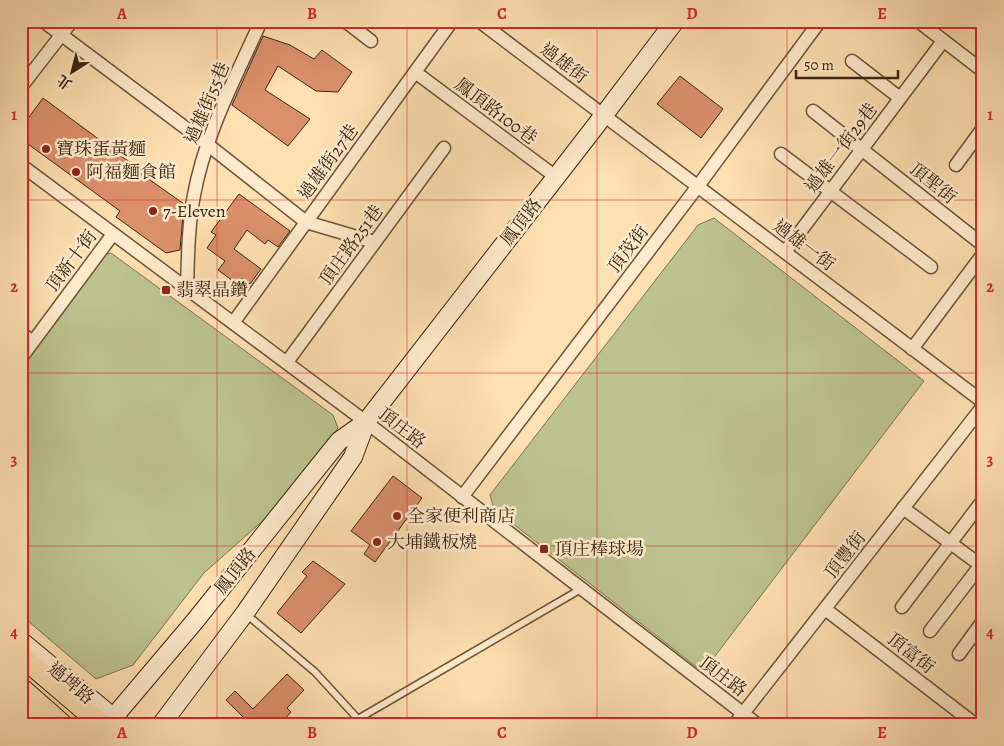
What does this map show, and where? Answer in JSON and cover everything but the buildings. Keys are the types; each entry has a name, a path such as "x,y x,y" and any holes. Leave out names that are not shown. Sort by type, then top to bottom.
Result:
{"highway":[{"path":"24,658 111,723"},
{"path":"21,688 63,725"},
{"path":"21,713 35,725"}],"main road":[{"name":"鳳頂路","path":"161,725 245,613 353,457 366,422 675,21"},
{"name":"鳳頂路","path":"111,723 308,482 338,441 366,422"},
{"name":"過埤路","path":"21,641 111,723"}],"street":[{"path":"43,21 207,144 306,222 374,242"},
{"path":"21,86 72,21"},
{"name":"過雄街55巷","path":"187,289 190,219 194,193 207,144 261,21"},
{"path":"345,21 371,41"},
{"name":"過雄街27巷","path":"233,323 452,21"},
{"name":"過雄街","path":"479,21 604,115"},
{"name":"頂茂街","path":"462,497 698,186 820,21"},
{"path":"918,21 983,71"},
{"name":"過雄一街29巷","path":"785,252 943,41"},
{"path":"852,61 900,98"},
{"name":"鳳頂路100巷","path":"415,72 556,177"},
{"name":"頂聖街","path":"813,111 983,245"},
{"name":"過雄一街","path":"604,115 983,402"},
{"path":"956,165 983,128"},
{"name":"頂庄路251巷","path":"287,362 444,148"},
{"path":"782,154 931,267"},
{"name":"頂庄路","path":"21,165 366,422 758,725"},
{"name":"頂新十街","path":"21,358 113,234"},
{"path":"912,349 983,254"},
{"name":"頂豐街","path":"734,725 983,406"},
{"path":"902,607 983,500"},
{"path":"904,508 982,565 930,631"},
{"name":"頂富街","path":"825,608 976,725"},
{"path":"959,654 983,621"}],"lane":[{"path":"21,329 35,340"},
{"path":"245,613 315,672 358,719 581,589"}],"green space":[{"path":"714,218 924,381 703,672 494,509 490,495 698,225"},
{"path":"111,253 333,415 338,428 267,517 204,573 133,665 96,679 21,615 21,361 99,256"}],"place":[{"name":"寶珠蛋黃麵","path":"46,149"},
{"name":"阿福麵食館","path":"76,172"},
{"name":"7-Eleven","path":"153,211"},
{"name":"翡翠晶鑽","path":"166,290"},
{"name":"全家便利商店","path":"397,516"},
{"name":"大埔鐵板燒","path":"377,542"},
{"name":"頂庄棒球場","path":"544,549"}]}
